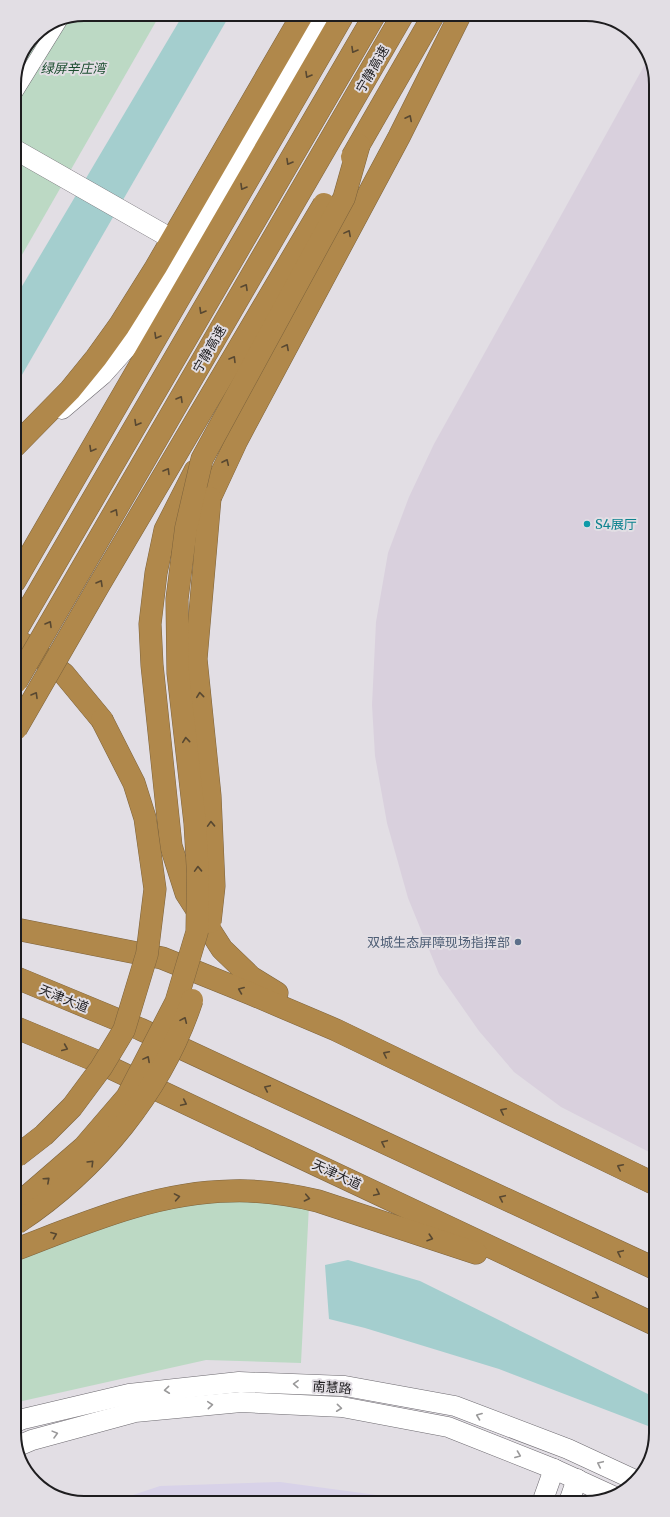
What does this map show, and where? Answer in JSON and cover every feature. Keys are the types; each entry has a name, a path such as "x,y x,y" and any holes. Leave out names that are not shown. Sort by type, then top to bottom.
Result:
{"highway":[{"path":"21,440 70,390 119,326 172,239 299,21"},
{"path":"21,572 339,21"},
{"name":"宁静高速","path":"21,622 371,21"},
{"name":"宁静高速","path":"21,673 399,21"},
{"path":"21,720 359,145 430,21"},
{"path":"21,1220 66,1187 94,1160 130,1119 164,1064 189,1007 208,949 214,886 210,796 196,659 210,498 237,440 399,137 457,21"},
{"path":"336,1030 251,977 222,949 186,893 171,846 152,665 150,624 156,573 165,530 344,198 359,145"},
{"path":"21,1202 84,1147 126,1097 176,1002 197,932 198,874 195,823 178,673 178,599 186,528 202,459"},
{"path":"21,643 64,674 102,720 134,783 145,818 155,889 147,954 124,1030 101,1068 72,1107 44,1135 21,1153"},
{"path":"21,930 162,958 336,1030 649,1181"},
{"name":"天津大道","path":"21,980 140,1029 649,1267"},
{"name":"天津大道","path":"21,1030 94,1060 649,1322"},
{"path":"21,1032 45,1040"},
{"path":"21,1248 124,1210 160,1200 223,1191 266,1192 292,1195 318,1201 569,1283"}],"main road":[{"path":"21,441 102,375 127,347 145,323 321,21"},
{"path":"21,152 172,239"},
{"name":"南慧路","path":"21,1420 129,1394 239,1382 345,1386 455,1406 568,1449 631,1478"},
{"name":"南慧路","path":"23,1444 32,1440 135,1412 241,1402 342,1407 448,1427 554,1469 606,1493"},
{"path":"544,1496 554,1469"},
{"path":"572,1496 578,1479"}],"street":[{"path":"21,84 56,27"}],"shaded area":[{"path":"646,63 649,84 649,1152 561,1107 514,1072 479,1031 439,974 408,898 387,823 375,756 372,705 376,622 388,553 409,497 434,444"},
{"path":"280,1482 384,1496 130,1496 160,1486"}],"green space":[{"name":"绿屏辛庄湾","path":"84,21 156,21 21,257 21,80 27,56 42,37 52,29 64,24"},
{"path":"235,1198 309,1205 301,1363 206,1360 21,1401 21,1256 159,1206"}],"water":[{"path":"179,21 226,21 21,377 21,288"},
{"path":"348,1260 420,1281 649,1395 649,1426 499,1369 365,1328 329,1319 325,1265"}],"place":[{"name":"S4展厅","path":"587,524"},
{"name":"双城生态屏障现场指挥部","path":"518,942"}]}
